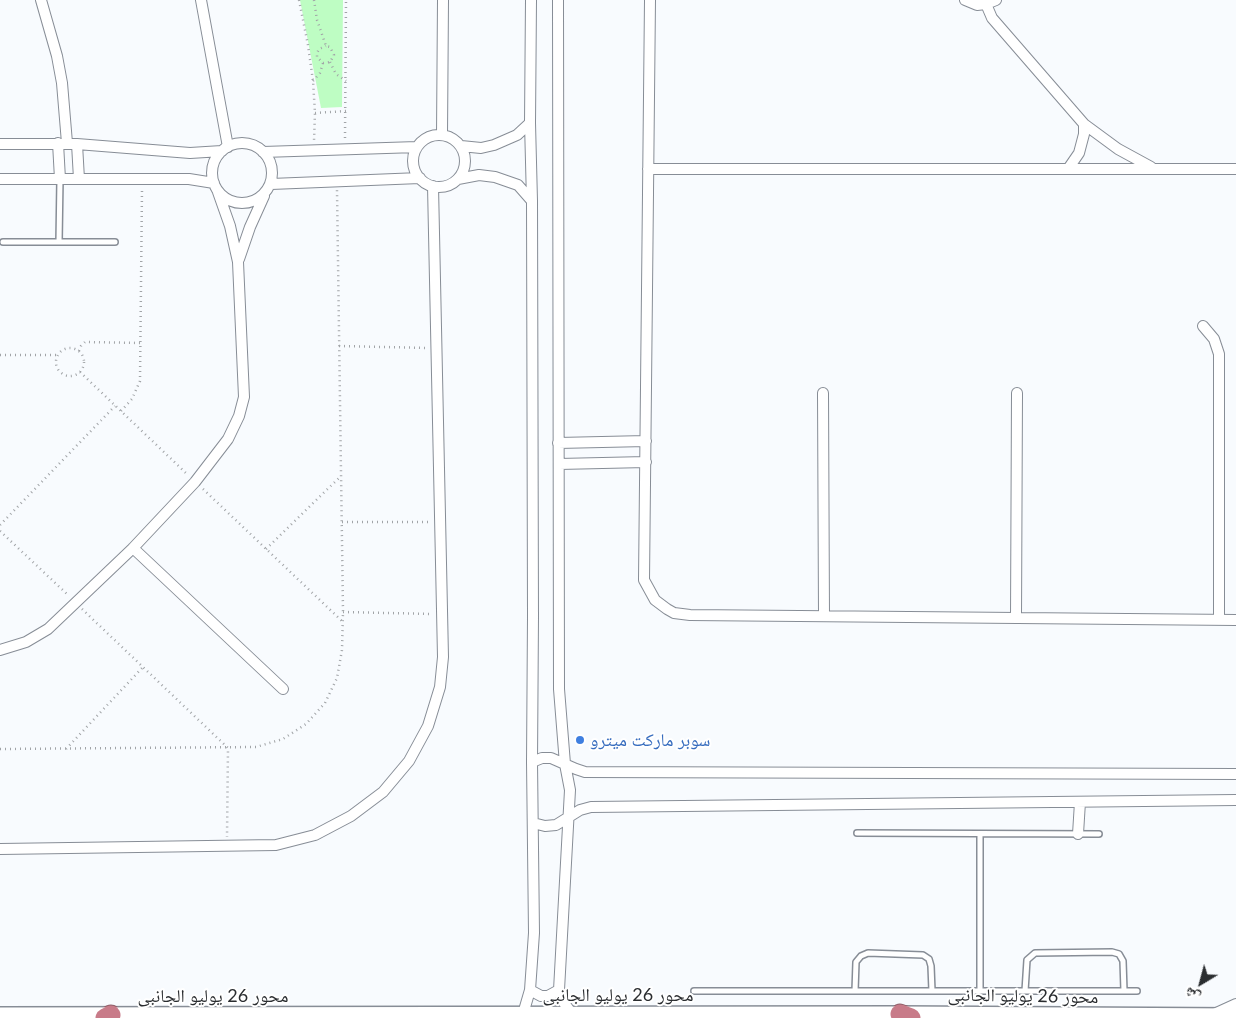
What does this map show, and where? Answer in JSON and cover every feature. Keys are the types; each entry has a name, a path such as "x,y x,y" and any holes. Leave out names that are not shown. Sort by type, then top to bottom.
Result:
{"main road":[{"name":"محور 26 يوليو الجانبى","path":"0,1015 108,1017 522,1014 1236,1016"}],"street":[{"path":"41,0 57,56 62,83 67,144 79,179"},
{"path":"0,650 26,642 48,630 133,548 195,482 228,439 239,416 244,397 238,262 230,226 216,187 213,166 225,149 201,0"},
{"path":"442,135 443,0"},
{"path":"522,1014 530,990 534,933 531,0"},
{"path":"558,0 559,689 565,764 570,790 559,990 562,1000 572,1014"},
{"path":"650,0 644,580 650,594 660,605 674,613 690,616 1236,620"},
{"path":"965,0 977,5 991,2 992,18 1084,124 1118,149 1154,169"},
{"path":"461,146 481,148 494,145 518,135 530,123"},
{"path":"1068,169 1079,153 1084,134 1084,124"},
{"path":"442,135 456,140 461,146 465,154 465,163 463,172 458,179 442,187 433,186 420,178 416,172 413,159 417,147 428,137 442,135"},
{"path":"0,144 67,144 190,153 225,149 237,144 256,146 263,152 272,166 268,188 250,227 238,262"},
{"path":"60,179 67,144"},
{"path":"263,152 417,147"},
{"path":"648,169 1236,169"},
{"path":"458,179 479,175 495,177 518,186 532,202"},
{"path":"0,179 189,179 216,187 226,199 236,203 247,203 258,200 268,188 337,181 420,178"},
{"path":"0,849 276,845 315,835 351,816 383,792 409,761 428,726 440,687 443,657 433,186"},
{"path":"1203,326 1214,339 1219,354 1219,620"},
{"path":"1016,618 1017,392"},
{"path":"823,393 824,616"},
{"path":"558,443 646,441"},
{"path":"559,464 646,462"},
{"path":"133,548 284,689"},
{"path":"532,762 542,758 551,758 585,772 1236,774"},
{"path":"533,823 545,826 556,825 580,810 591,807 1236,800"},
{"path":"1078,834 1080,802"},
{"path":"530,990 541,996 548,996 559,990"},
{"path":"1208,1016 1236,1004"}],"lane":[{"path":"59,242 60,179"},
{"path":"3,242 115,242"},
{"path":"857,833 1099,834"},
{"path":"980,834 980,991"},
{"path":"1025,991 1027,960 1031,955 1040,953 1112,952 1119,954 1124,961 1124,991"},
{"path":"855,991 856,962 861,956 868,953 920,954 926,957 931,966 932,991"},
{"path":"694,991 1137,991"}],"path":[{"path":"299,0 313,81 315,114 314,150"},
{"path":"314,0 317,20 326,46 330,47 334,55 330,62"},
{"path":"345,149 346,0"},
{"path":"323,63 317,57 317,53 319,49 326,46"},
{"path":"323,63 330,62"},
{"path":"330,62 336,74 346,82"},
{"path":"313,81 320,73 323,63"},
{"path":"315,114 346,111"},
{"path":"121,411 132,399 138,387 140,374 142,179"},
{"path":"0,749 256,747 283,739 306,724 325,703 337,678 342,650 343,622 337,181"},
{"path":"79,351 85,342 141,343"},
{"path":"339,346 436,349"},
{"path":"71,348 79,351 84,365 80,372 74,376 67,376 57,368 56,361 58,355 64,350 71,348"},
{"path":"0,355 58,355"},
{"path":"80,372 343,622"},
{"path":"0,525 115,406"},
{"path":"266,549 341,476"},
{"path":"342,522 440,522"},
{"path":"0,531 228,748 227,847"},
{"path":"0,539 4,534"},
{"path":"343,612 442,614"},
{"path":"66,749 143,667"}],"green space":[{"path":"300,0 343,0 342,107 321,108"}],"place":[{"name":"سوبر ماركت ميترو","path":"580,740"}]}
